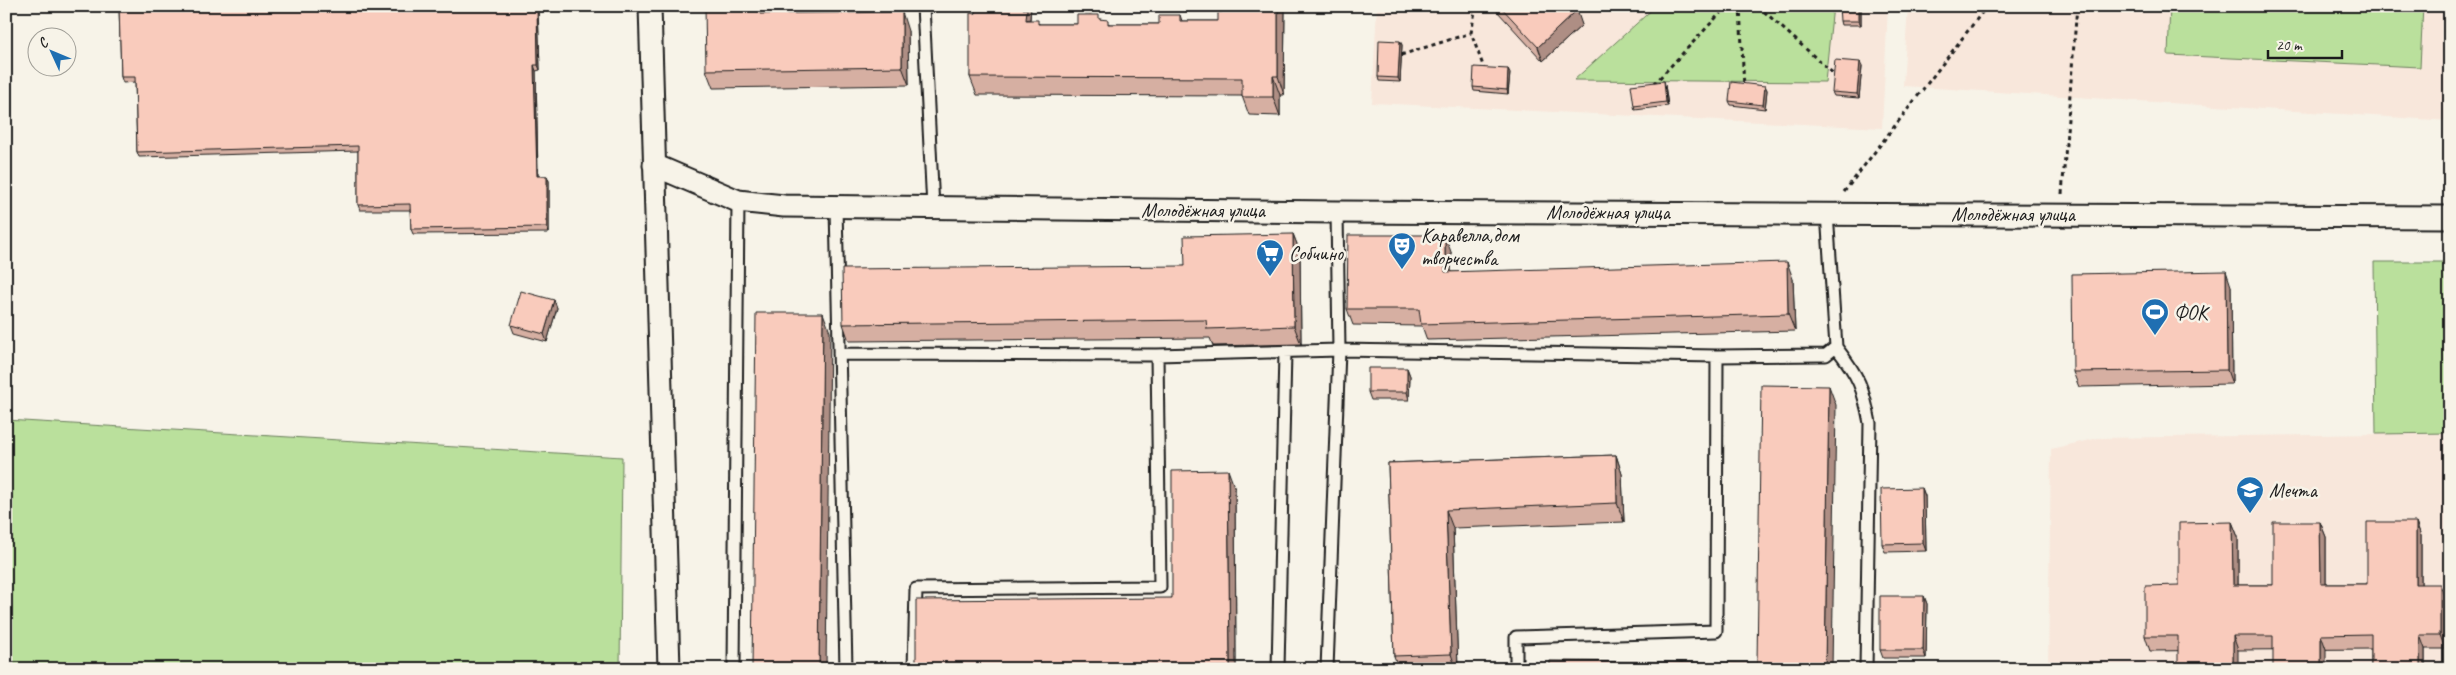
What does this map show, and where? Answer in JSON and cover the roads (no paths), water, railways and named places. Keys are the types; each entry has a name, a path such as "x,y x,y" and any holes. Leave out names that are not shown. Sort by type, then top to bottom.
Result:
{"street":[{"path":"650,6 669,669"},
{"name":"Молодёжная улица","path":"654,165 738,201 784,206 1337,212 2450,217"}],"lane":[{"path":"923,6 933,208"},
{"path":"734,669 738,201"},
{"path":"836,207 846,669"},
{"path":"1327,669 1339,350 1337,212"},
{"path":"1827,213 1836,347 1856,372 1864,393 1870,424 1866,669"},
{"path":"839,354 1157,355 1339,350 1717,356 1826,355 1836,347"},
{"path":"1278,669 1285,352"},
{"path":"914,669 916,589 1160,587 1157,355"},
{"path":"1516,669 1516,637 1716,631 1717,356"}],"place":[{"name":"Каравелла,дом творчества","path":"1402,270"},
{"name":"Собчино","path":"1270,277"},
{"name":"ФОК","path":"2155,336"},
{"name":"Мечта","path":"2250,514"}]}
